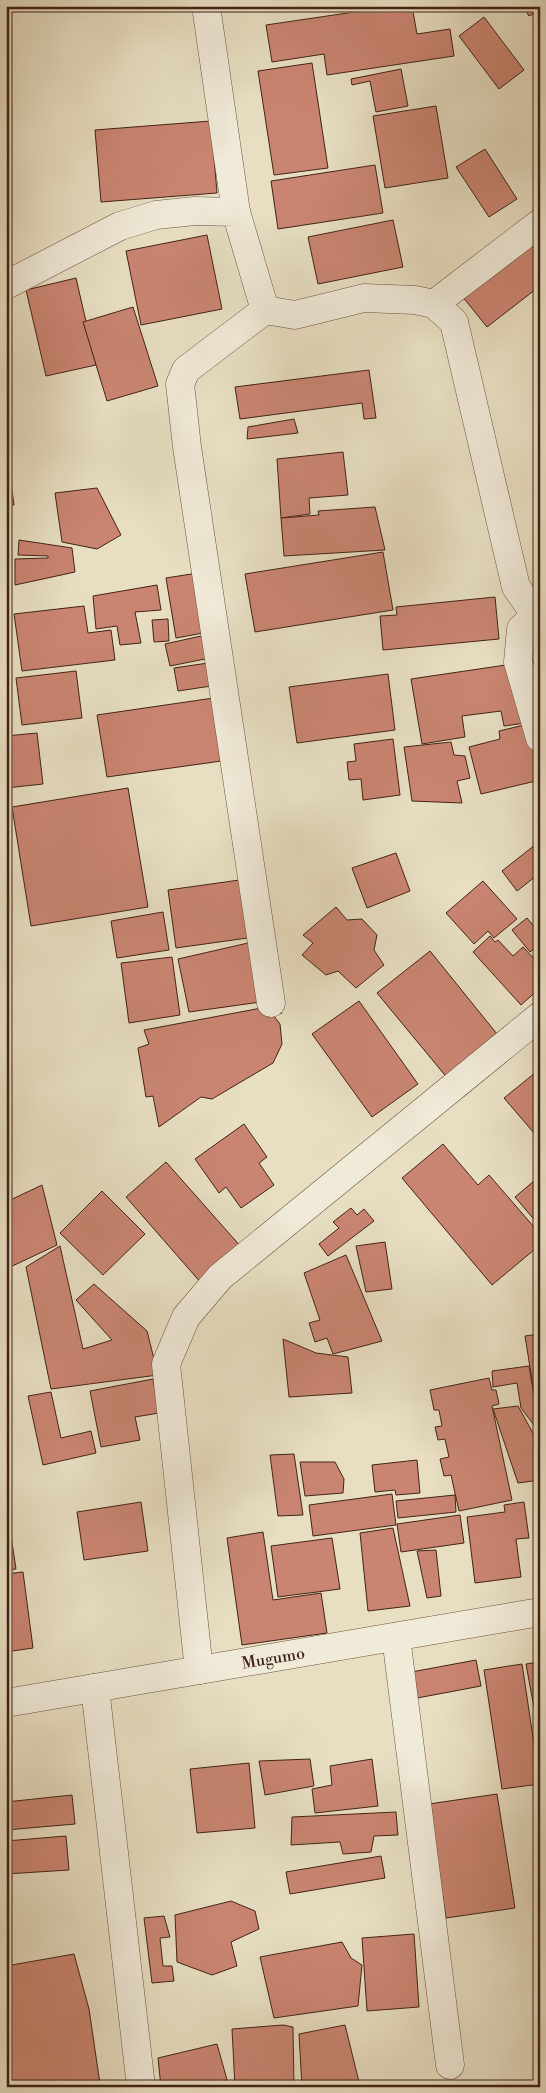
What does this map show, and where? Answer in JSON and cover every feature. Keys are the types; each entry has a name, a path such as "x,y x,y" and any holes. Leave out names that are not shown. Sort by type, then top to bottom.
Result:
{"street":[{"path":"206,6 236,212 265,310"},
{"path":"6,285 120,226 156,215 195,211 236,212"},
{"path":"434,304 540,223"},
{"path":"271,1003 187,448 180,384 186,370 265,310 295,315 364,298 415,300 434,304 454,322 516,587 538,616 521,629 518,662 540,738"},
{"path":"199,1670 166,1364 186,1317 220,1277 540,1016"},
{"name":"Mugumo","path":"6,1704 540,1612"},
{"path":"396,1637 450,2065"},
{"path":"95,1688 142,2087"}],"building":[{"path":"395,6 412,6 417,34 450,29 454,56 327,75 324,54 272,62 266,25"},
{"path":"523,6 540,6 540,10 529,16"},
{"path":"484,17 524,70 499,89 459,36"},
{"path":"312,63 328,168 274,175 258,71"},
{"path":"401,69 408,106 376,112 370,81 352,85 351,79"},
{"path":"436,106 448,178 385,188 373,116"},
{"path":"211,121 217,193 101,202 95,130"},
{"path":"485,149 517,199 489,217 456,167"},
{"path":"375,165 383,213 278,229 271,181"},
{"path":"393,220 403,267 318,284 308,237"},
{"path":"207,235 222,309 141,325 126,251"},
{"path":"531,243 540,255 540,286 487,327 462,296"},
{"path":"76,278 96,365 46,376 26,290"},
{"path":"133,307 158,386 107,401 83,322"},
{"path":"369,370 376,418 364,419 362,403 240,419 235,387"},
{"path":"294,419 298,433 247,439 248,427"},
{"path":"6,446 14,505 6,506"},
{"path":"343,452 348,495 309,498 310,514 281,518 277,459"},
{"path":"97,488 121,535 97,549 62,542 55,493"},
{"path":"540,488 540,501 534,491"},
{"path":"375,507 385,550 284,556 281,518 319,515 318,511"},
{"path":"19,540 72,548 75,572 15,585 15,559 48,558 48,556 18,555"},
{"path":"383,552 393,610 255,632 245,574"},
{"path":"204,572 214,631 176,638 166,578"},
{"path":"157,585 161,610 135,612 141,643 120,645 117,626 96,629 93,596"},
{"path":"495,597 499,639 383,650 380,616 397,615 396,607"},
{"path":"84,606 88,633 111,630 115,660 22,671 14,614"},
{"path":"168,619 169,641 154,642 152,620"},
{"path":"210,634 215,657 170,666 165,644"},
{"path":"533,661 540,705 540,721 504,726 501,711 462,716 465,737 422,744 411,679"},
{"path":"215,662 218,685 178,691 174,668"},
{"path":"76,671 82,718 22,725 16,678"},
{"path":"388,674 395,730 297,743 289,687"},
{"path":"234,695 243,758 107,777 97,715"},
{"path":"537,722 540,734 540,780 481,794 469,747 500,739 499,731"},
{"path":"37,733 43,784 6,788 6,736"},
{"path":"393,739 400,795 363,800 361,779 349,780 347,762 356,761 354,744"},
{"path":"451,742 454,755 465,756 470,778 457,781 462,803 412,801 404,747"},
{"path":"128,788 148,907 31,926 12,807"},
{"path":"540,841 540,873 517,891 502,871"},
{"path":"396,853 410,891 367,908 352,868"},
{"path":"261,877 269,935 176,948 168,890"},
{"path":"483,881 517,919 494,938 488,931 474,944 446,913"},
{"path":"336,907 347,920 362,919 377,935 374,950 384,965 356,988 338,971 326,975 302,955 313,943 303,935"},
{"path":"163,912 169,950 117,958 111,921"},
{"path":"527,918 540,934 540,944 530,952 512,930"},
{"path":"490,936 495,942 498,940 513,956 523,947 540,965 540,988 521,1005 473,952"},
{"path":"270,938 283,1007 281,1014 268,1001 189,1012 178,959"},
{"path":"430,951 514,1055 463,1097 377,993"},
{"path":"172,957 180,1015 129,1023 121,963"},
{"path":"359,1001 418,1084 372,1117 312,1034"},
{"path":"267,1007 280,1024 282,1044 273,1063 212,1099 201,1097 159,1127 153,1096 146,1097 138,1048 149,1044 144,1030"},
{"path":"535,1073 540,1078 540,1140 504,1098"},
{"path":"244,1124 267,1157 259,1163 274,1185 241,1208 226,1187 219,1193 195,1159"},
{"path":"443,1144 478,1185 489,1175 540,1234 540,1245 492,1285 402,1178"},
{"path":"166,1162 242,1248 202,1284 126,1197"},
{"path":"540,1176 540,1221 537,1223 515,1197"},
{"path":"42,1185 57,1245 6,1269 6,1202"},
{"path":"102,1191 145,1234 103,1275 60,1233"},
{"path":"351,1208 357,1215 364,1209 374,1221 328,1256 319,1244 339,1228 333,1222"},
{"path":"385,1242 392,1289 366,1292 356,1246"},
{"path":"60,1246 83,1349 112,1340 76,1300 94,1284 147,1331 158,1375 51,1389 26,1267"},
{"path":"346,1255 382,1341 333,1354 327,1338 315,1342 309,1323 320,1320 304,1273"},
{"path":"540,1334 540,1430 525,1336"},
{"path":"283,1339 316,1353 348,1357 352,1393 289,1397"},
{"path":"529,1366 540,1433 521,1408 517,1383 493,1387 492,1371"},
{"path":"489,1378 492,1390 496,1390 499,1404 492,1406 512,1500 459,1511 451,1475 444,1476 440,1459 449,1457 445,1439 438,1440 435,1427 442,1426 439,1410 434,1410 430,1390"},
{"path":"153,1379 159,1413 135,1417 140,1440 101,1447 90,1391"},
{"path":"51,1392 61,1438 91,1431 96,1453 43,1465 28,1396"},
{"path":"518,1406 540,1446 540,1480 518,1483 493,1409"},
{"path":"294,1454 303,1515 278,1516 270,1455"},
{"path":"417,1460 420,1493 396,1495 395,1490 375,1492 372,1465"},
{"path":"300,1462 335,1462 344,1479 343,1493 305,1496"},
{"path":"392,1494 396,1525 313,1536 309,1505"},
{"path":"455,1495 456,1512 398,1518 396,1501"},
{"path":"141,1502 148,1551 84,1560 77,1512"},
{"path":"524,1502 529,1538 516,1539 521,1577 475,1583 467,1517 505,1512 504,1505"},
{"path":"6,1509 16,1569 6,1570"},
{"path":"460,1515 464,1543 401,1552 397,1524"},
{"path":"393,1528 410,1606 368,1611 360,1533"},
{"path":"263,1532 273,1600 321,1593 327,1633 242,1645 227,1538"},
{"path":"332,1538 340,1589 278,1597 271,1546"},
{"path":"436,1550 441,1596 427,1598 417,1551"},
{"path":"23,1572 33,1648 6,1652 6,1574"},
{"path":"476,1660 481,1686 412,1699 406,1673"},
{"path":"540,1662 540,1741 526,1664"},
{"path":"522,1664 540,1784 502,1789 484,1670"},
{"path":"310,1759 314,1786 265,1795 259,1761"},
{"path":"372,1759 378,1806 315,1813 312,1789 332,1785 330,1766"},
{"path":"249,1763 255,1828 197,1833 190,1769"},
{"path":"497,1794 515,1908 446,1918 429,1804"},
{"path":"72,1795 75,1824 6,1830 6,1802"},
{"path":"396,1812 398,1835 374,1836 371,1852 343,1854 340,1842 291,1845 292,1817"},
{"path":"66,1836 69,1870 6,1874 6,1841"},
{"path":"381,1856 385,1878 290,1894 286,1872"},
{"path":"231,1901 255,1911 259,1929 231,1942 237,1966 212,1975 177,1962 175,1915"},
{"path":"164,1916 170,1937 160,1938 163,1966 172,1966 174,1981 152,1983 144,1918"},
{"path":"414,1934 419,2007 367,2011 362,1938"},
{"path":"342,1942 351,1958 362,1965 358,2006 274,2018 260,1957"},
{"path":"74,1954 89,2009 99,2087 6,2087 6,1966"},
{"path":"283,2025 293,2027 294,2087 235,2087 232,2029"},
{"path":"345,2025 360,2086 302,2087 299,2034"},
{"path":"217,2044 229,2087 161,2087 158,2058"}]}
